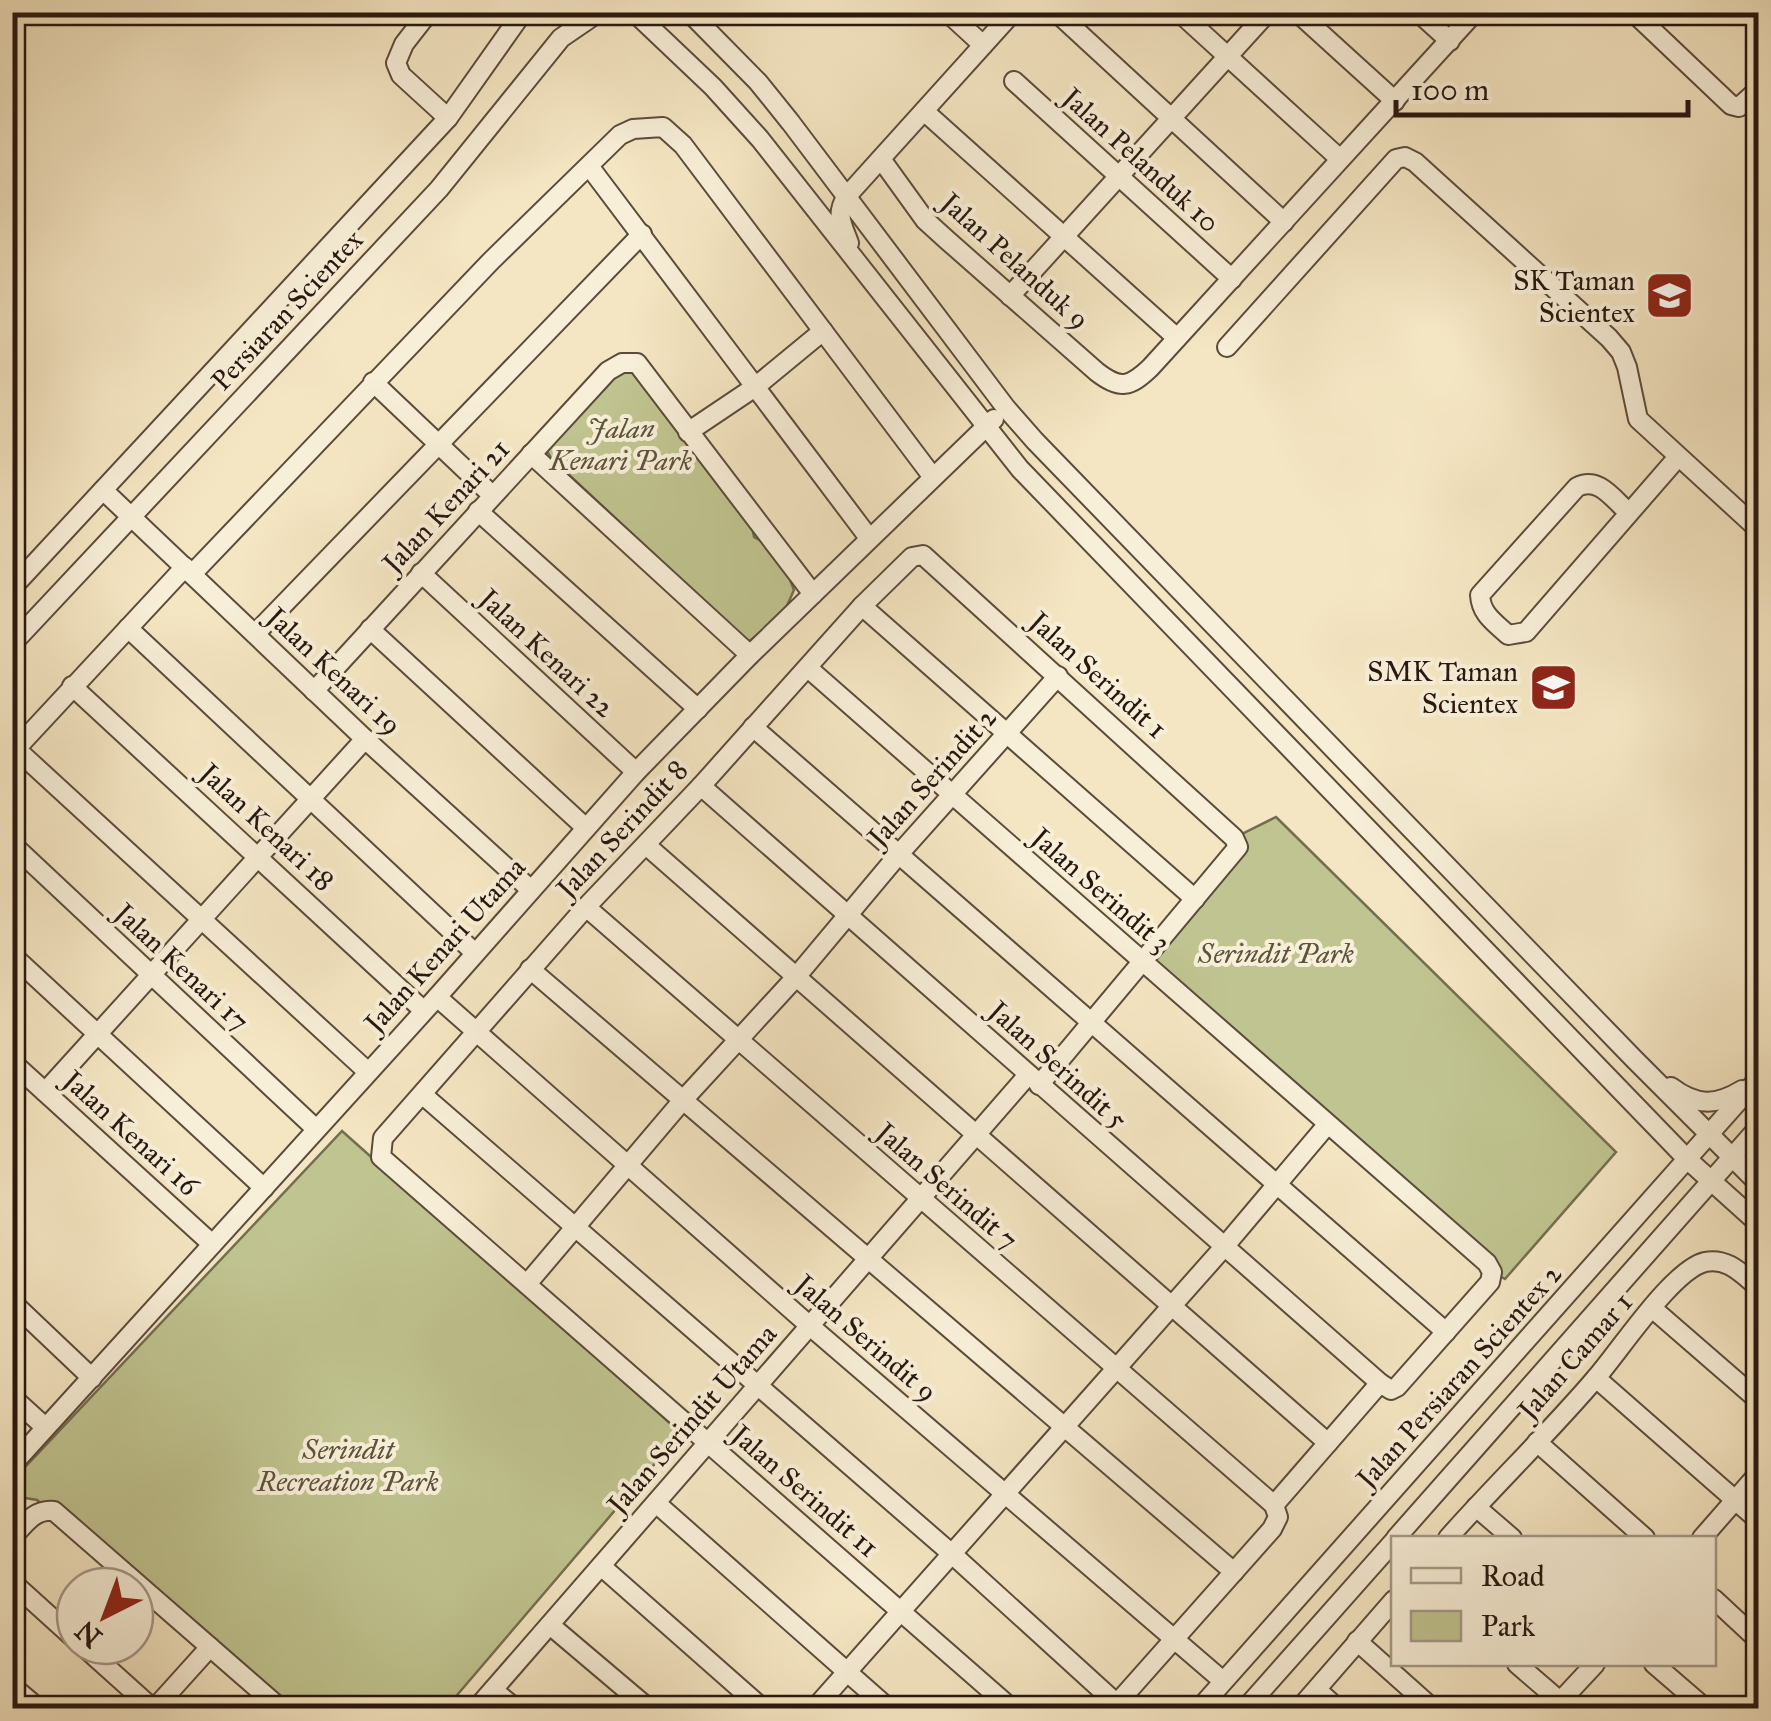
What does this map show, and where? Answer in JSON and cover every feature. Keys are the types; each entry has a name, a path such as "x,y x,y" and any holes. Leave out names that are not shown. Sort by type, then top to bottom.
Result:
{"street":[{"path":"430,12 404,44 396,63 402,76 448,118"},
{"name":"Persiaran Scientex","path":"12,588 448,118 523,12"},
{"name":"Persiaran Scientex","path":"12,644 439,189 561,38 598,12"},
{"path":"634,12 748,126 1020,469 1688,1160 1758,1223"},
{"path":"689,12 758,82 1006,408 1758,1183"},
{"path":"947,12 983,45"},
{"path":"856,262 839,218 847,196 1013,12"},
{"path":"1056,12 1284,222"},
{"path":"1179,12 1340,159"},
{"path":"1010,296 1268,12"},
{"path":"1297,12 1394,101"},
{"path":"1418,12 1450,41"},
{"path":"924,111 1178,338 1475,12"},
{"path":"1633,12 1731,105 1746,104 1758,90"},
{"name":"Jalan Pelanduk 10","path":"1014,81 1232,279"},
{"path":"368,1072 14,751 72,686 620,135 633,129 663,127 683,145 932,476"},
{"path":"1227,347 1396,159 1406,157 1609,338 1627,367 1638,419 1758,528"},
{"name":"Jalan Pelanduk 9","path":"881,159 926,220 1112,384 1137,380 1178,338"},
{"path":"589,166 869,538"},
{"path":"255,634 642,234"},
{"path":"813,594 688,432 755,386 823,331"},
{"name":"Jalan Kenari 21","path":"314,691 608,371 622,362 637,363 688,432"},
{"path":"373,382 492,495"},
{"name":"Jalan Kenari Utama","path":"12,1464 636,772 932,476 1006,408"},
{"path":"531,454 750,656"},
{"path":"1629,513 1595,483 1577,487 1480,595 1486,615 1508,635 1526,632 1678,458"},
{"name":"Jalan Kenari 19","path":"103,490 365,740 530,890"},
{"path":"478,510 698,709"},
{"name":"Jalan Serindit 8","path":"381,1157 383,1138 530,969 862,606 912,557 923,555"},
{"name":"Jalan Serindit 1","path":"923,555 1234,838"},
{"name":"Jalan Kenari 22","path":"421,574 636,772"},
{"path":"862,606 1195,899"},
{"path":"128,628 475,952"},
{"path":"370,629 586,828"},
{"name":"Jalan Serindit 3","path":"808,668 1326,1126 1487,1263 1492,1272 1490,1282 1446,1332"},
{"name":"Jalan Serindit 2","path":"527,1284 683,1100 796,977 899,854 1058,676"},
{"name":"Jalan Kenari 18","path":"72,686 258,856 430,1004 477,1033"},
{"path":"423,1095 952,1554 1115,1706 1175,1640 1272,1529 1278,1516 1274,1505 1328,1443 1380,1384 1391,1390 1397,1388 1446,1332 754,728"},
{"path":"45,1092 365,740"},
{"name":"Jalan Serindit 5","path":"700,786 1380,1384"},
{"name":"Jalan Serindit Utama","path":"477,1708 976,1135 1092,1024 1234,856 1238,848 1234,838"},
{"name":"Jalan Kenari 17","path":"12,844 316,1128"},
{"path":"646,845 1328,1443"},
{"name":"Jalan Serindit 7","path":"586,907 1274,1505"},
{"path":"12,955 264,1188"},
{"path":"530,969 1234,1572"},
{"name":"Jalan Serindit 9","path":"477,1033 810,1326 1224,1681"},
{"path":"1635,1060 1680,1094 1708,1104 1726,1100 1757,1081"},
{"name":"Jalan Kenari 16","path":"12,1062 212,1244"},
{"name":"Jalan Persiaran Scientex 2","path":"1200,1708 1757,1081"},
{"path":"815,1708 1224,1247 1326,1126"},
{"name":"Jalan Persiaran Scientex 2","path":"1399,1536 1758,1128"},
{"name":"Jalan Serindit 11","path":"381,1157 1012,1708"},
{"name":"Jalan Camar 1","path":"1450,1536 1596,1378 1690,1268 1707,1261 1726,1261 1758,1287"},
{"path":"12,1302 92,1378"},
{"path":"1652,1308 1758,1400"},
{"path":"1596,1378 1758,1520"},
{"path":"12,1397 45,1428"},
{"path":"1537,1442 1643,1536"},
{"path":"1704,1536 1758,1474"},
{"path":"656,1504 888,1708"},
{"path":"1476,1507 1510,1536"},
{"path":"12,1538 42,1510 54,1512 280,1708"},
{"name":"Jalan Persiaran Scientex 2","path":"1246,1708 1391,1545"},
{"path":"601,1566 762,1708"},
{"path":"12,1582 55,1621"},
{"path":"1716,1602 1758,1640"},
{"path":"1300,1708 1391,1603"},
{"path":"550,1625 648,1708"},
{"path":"1357,1641 1432,1708"},
{"path":"106,1666 153,1708 210,1647"},
{"path":"1519,1666 1561,1706 1593,1666"},
{"path":"1656,1666 1706,1708"},
{"path":"12,1686 38,1708"},
{"path":"493,1690 514,1708"},
{"path":"1316,1690 1337,1708"}],"green space":[{"name":"Jalan Kenari Park","path":"622,363 655,394 752,526 754,537 775,552 787,573 794,590 782,617 748,642 551,458 542,443"},
{"name":"Serindit Park","path":"1276,817 1616,1152 1505,1279 1492,1272 1141,962 1234,838"},
{"name":"Serindit Recreation Park","path":"342,1131 681,1433 446,1708 270,1708 155,1605 155,1566 111,1566 37,1500 13,1496 12,1481"}],"place":[{"name":"SK Taman Scientex","path":"1670,296"},
{"name":"SMK Taman Scientex","path":"1553,687"}]}
